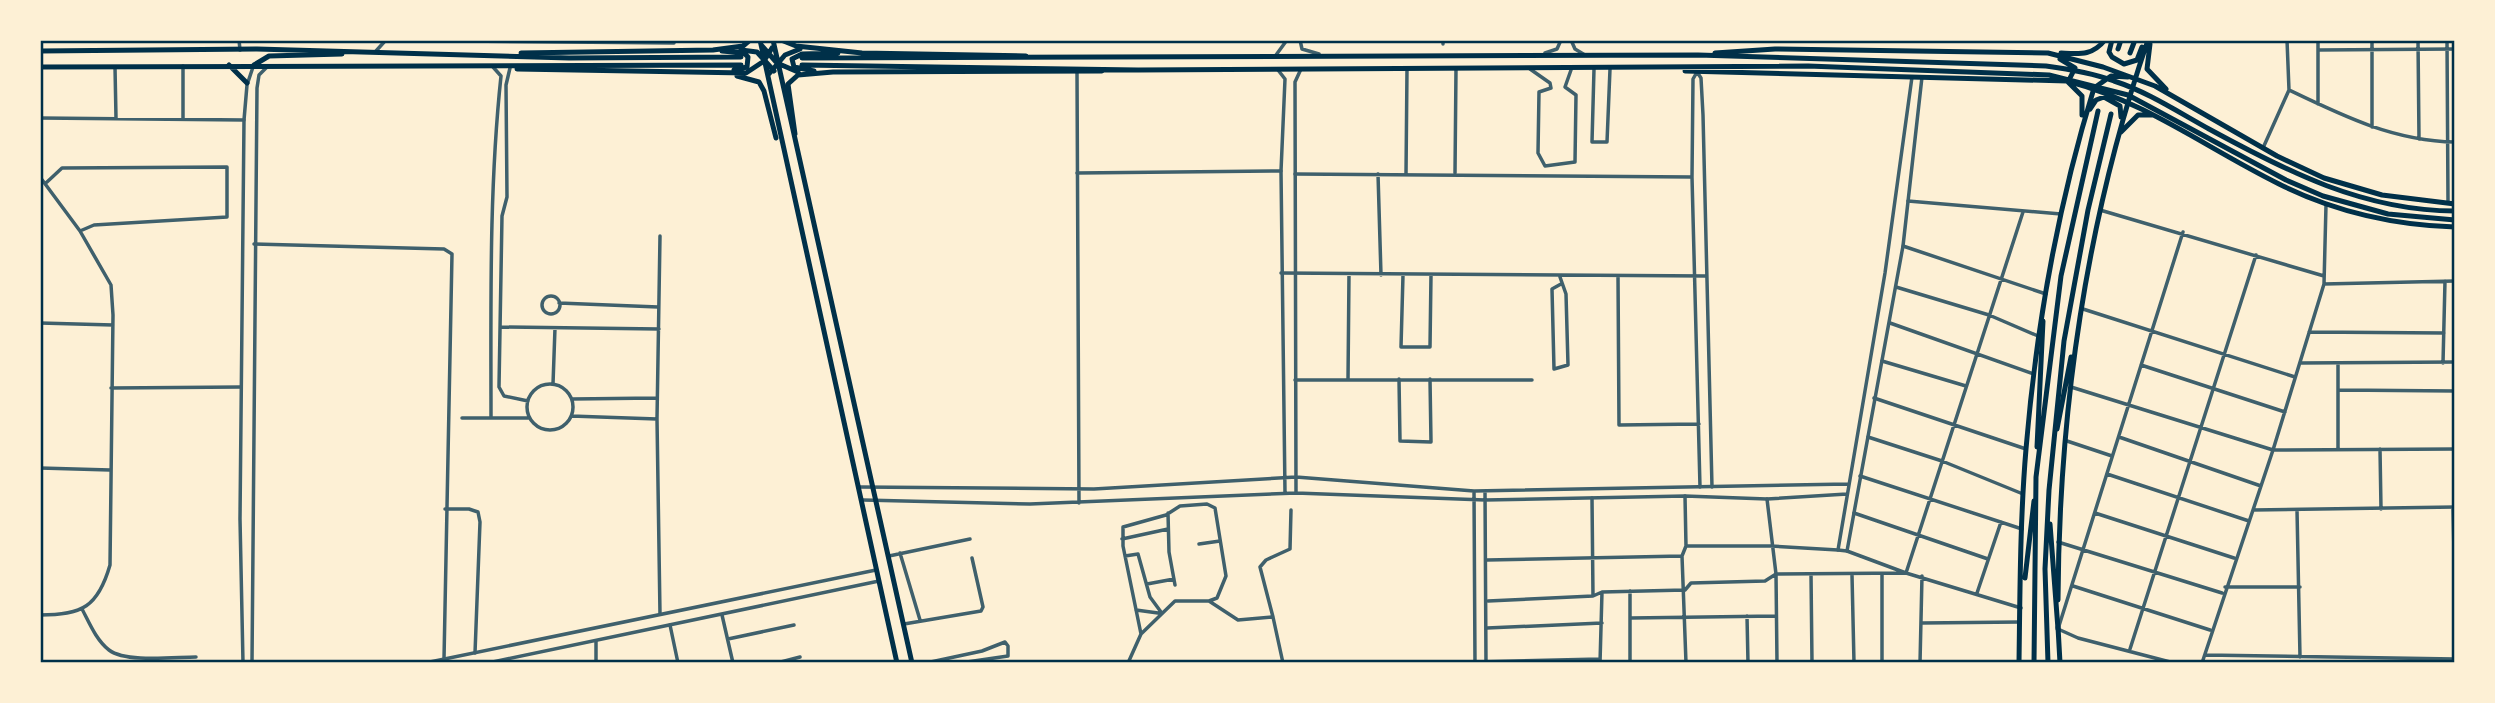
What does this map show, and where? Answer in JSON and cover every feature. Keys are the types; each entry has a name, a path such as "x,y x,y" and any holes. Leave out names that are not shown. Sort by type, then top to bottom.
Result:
{"main road":[{"path":"713,50 743,46 750,40"},
{"path":"781,40 796,46 862,53"},
{"path":"1698,55 1775,50 2086,55 2096,51 2105,40"},
{"path":"2112,40 2109,52 2124,64 2137,60 2148,40"},
{"path":"2118,49 2121,40"},
{"path":"2130,54 2135,40"},
{"path":"2053,453 2100,209 2116,140 2148,40"},
{"path":"2148,40 2147,69 2170,94"},
{"path":"760,42 777,63 796,72 1077,72 1138,69"},
{"path":"760,42 897,663"},
{"path":"506,67 564,72 746,74 770,55 773,43"},
{"path":"773,43 912,663"},
{"path":"767,76 790,51 800,49 862,53"},
{"path":"713,50 744,53 750,64 744,69 713,73"},
{"path":"504,56 752,50 779,76"},
{"path":"40,51 376,51 635,59 741,57"},
{"path":"254,65 269,56 335,56 352,52"},
{"path":"833,72 800,70 792,64 792,59 802,54 862,53 1019,54 1036,58"},
{"path":"2048,53 2135,78 2170,94 2263,148 2324,178 2360,190 2452,204"},
{"path":"2048,53 2074,65 2075,73 2067,81"},
{"path":"2455,211 2386,204 2317,184 2150,96 2083,72 1989,62 1698,55 1275,55 802,61 1138,69 1571,70 1703,67 2006,71 2068,77 2109,88 2154,107 2286,180 2323,196 2388,214 2455,220"},
{"path":"229,65 247,84"},
{"path":"40,67 741,65"},
{"path":"1663,69 2067,81 2094,88 2163,117 2278,184 2326,205 2398,223 2455,227"},
{"path":"796,148 788,84 798,75 833,72"},
{"path":"713,73 759,82 782,150"},
{"path":"2034,663 2036,477 2046,294 2080,132 2094,88 2111,76 2135,78"},
{"path":"2067,81 2082,96 2080,132"},
{"path":"2080,132 2093,103 2104,97 2120,106 2116,140"},
{"path":"2019,663 2020,622 2061,276 2098,111"},
{"path":"2050,663 2045,600 2053,453 2074,282 2111,114"},
{"path":"2116,140 2124,126 2137,115 2163,117"},
{"path":"2058,629 2058,542 2064,441 2081,309"},
{"path":"2022,606 2026,449 2043,321"},
{"path":"2049,490 2060,663"}],"street":[{"path":"230,40 230,51"},
{"path":"239,40 240,50"},
{"path":"367,40 674,42 676,50"},
{"path":"1275,55 1287,40"},
{"path":"1300,40 1302,49 1321,55"},
{"path":"1537,57 1557,49 1561,40"},
{"path":"1571,40 1576,49 1590,57"},
{"path":"2263,148 2289,89 2287,40"},
{"path":"2318,40 2318,104"},
{"path":"2372,40 2372,127"},
{"path":"2418,40 2419,139"},
{"path":"2447,40 2452,204"},
{"path":"376,51 385,41"},
{"path":"2318,50 2455,49"},
{"path":"183,65 183,119"},
{"path":"243,663 240,519 244,120 247,84 254,65"},
{"path":"252,663 251,519 257,88 260,72 271,65"},
{"path":"115,67 116,118"},
{"path":"491,418 492,206 496,101 501,76 493,67"},
{"path":"506,67 507,197 502,216 500,393 527,401"},
{"path":"1277,69 1285,79 1281,171 1285,494"},
{"path":"1296,493 1295,82 1301,69"},
{"path":"1406,174 1407,69"},
{"path":"1455,173 1456,69"},
{"path":"1530,69 1550,83 1551,88 1539,92 1538,153 1545,166 1575,162 1576,95 1565,87 1571,70"},
{"path":"1594,69 1592,142 1595,144 1607,142 1609,69"},
{"path":"1077,72 1079,503"},
{"path":"1700,487 1692,177 1693,79 1697,72 1701,78 1703,115 1712,486"},
{"path":"1838,550 1885,273 1912,77"},
{"path":"1847,551 1903,246 1922,77"},
{"path":"247,84 257,88"},
{"path":"2289,89 2372,127 2419,139 2452,142"},
{"path":"40,118 244,120"},
{"path":"47,182 62,168 227,167 227,217 94,225 80,231"},
{"path":"1077,173 1281,171"},
{"path":"1295,174 1455,173 1692,177"},
{"path":"1378,174 1381,275"},
{"path":"40,177 47,182 80,231 111,285 113,325 110,565 103,588 82,609 69,615 40,615"},
{"path":"1908,201 2061,214"},
{"path":"2202,663 2210,630 2273,450 2324,284 2326,205"},
{"path":"2100,209 2325,276"},
{"path":"1906,573 2023,212"},
{"path":"2174,663 2130,649 2078,638 2058,629 2183,232"},
{"path":"660,236 657,419 660,614"},
{"path":"254,244 444,249 452,254 444,659"},
{"path":"1903,246 2046,294"},
{"path":"2130,649 2256,255"},
{"path":"1282,273 1706,276"},
{"path":"1348,380 1349,274"},
{"path":"1403,275 1401,347 1430,347 1431,275"},
{"path":"1618,276 1619,425 1699,424"},
{"path":"1560,277 1566,294 1568,365 1554,369 1552,289 1561,284"},
{"path":"2444,363 2445,281"},
{"path":"2324,284 2455,281"},
{"path":"1896,287 1989,315 2040,336"},
{"path":"559,303 554,313 547,313 542,307 542,302 554,297 559,303 659,307"},
{"path":"2081,309 2295,377"},
{"path":"40,323 113,325"},
{"path":"1890,323 2034,373"},
{"path":"500,327 659,329"},
{"path":"554,384 555,328"},
{"path":"2309,332 2444,333"},
{"path":"1882,361 1966,386"},
{"path":"2300,363 2338,365 2455,362"},
{"path":"2141,365 2285,412"},
{"path":"2338,365 2338,448"},
{"path":"1399,379 1399,441 1431,442 1430,380"},
{"path":"1295,380 1532,380"},
{"path":"571,416 572,399 568,392 554,384 537,387 527,401 529,418 540,428 555,430 571,416 657,419"},
{"path":"111,388 242,387"},
{"path":"2071,387 2273,450 2455,449"},
{"path":"2338,390 2455,391"},
{"path":"572,399 658,398"},
{"path":"1874,398 2026,449"},
{"path":"462,418 529,418"},
{"path":"1867,436 1942,461 2023,494"},
{"path":"2119,437 2261,486"},
{"path":"2064,441 2112,456"},
{"path":"2380,449 2381,509"},
{"path":"40,468 110,470"},
{"path":"2107,474 2249,521"},
{"path":"1860,476 2022,529"},
{"path":"860,487 1079,489 1296,477 1474,491 1848,484"},
{"path":"1474,491 1475,662 1600,661 1602,592"},
{"path":"1485,491 1488,601 1486,662"},
{"path":"863,500 877,498 1030,504 1296,493 1485,500 1685,496 1767,499 1847,494"},
{"path":"1685,496 1686,546 1682,556 1686,663"},
{"path":"1592,498 1593,596"},
{"path":"1767,499 1776,574 1777,663"},
{"path":"1141,635 1122,539 1121,531 1124,526 1168,513 1180,506 1209,504 1217,513 1226,576 1215,607"},
{"path":"2253,510 2454,507 2455,600"},
{"path":"445,509 469,509 478,513 480,522 475,653"},
{"path":"2297,509 2300,657"},
{"path":"1283,663 1260,567 1262,562 1290,549 1291,510"},
{"path":"1168,513 1175,585"},
{"path":"1853,513 1988,559"},
{"path":"2095,513 2234,558"},
{"path":"240,519 251,519"},
{"path":"1977,593 2001,521"},
{"path":"1122,539 1168,529"},
{"path":"888,556 970,539"},
{"path":"1199,544 1220,541"},
{"path":"2058,542 2082,552 2222,593"},
{"path":"1686,546 1771,546 1847,551 1906,573 2022,606"},
{"path":"900,553 920,620"},
{"path":"1125,556 1138,554 1152,600 1161,612"},
{"path":"1487,560 1682,556"},
{"path":"902,624 981,611 983,607 972,558"},
{"path":"425,663 876,570"},
{"path":"1882,573 1882,663"},
{"path":"1685,590 1690,583 1765,581 1776,574 1906,573"},
{"path":"1811,574 1812,663"},
{"path":"1852,575 1854,663"},
{"path":"1920,663 1922,576"},
{"path":"1147,584 1174,579"},
{"path":"488,663 515,660 879,581"},
{"path":"2073,586 2210,630"},
{"path":"2225,587 2300,587"},
{"path":"1488,601 1593,596 1602,592 1685,590"},
{"path":"1630,591 1630,663"},
{"path":"1128,663 1141,635 1161,612 1175,601 1209,601 1217,598"},
{"path":"1209,601 1238,620 1273,617"},
{"path":"82,609 96,635 116,653 134,657 196,657"},
{"path":"1136,610 1161,612"},
{"path":"722,615 733,663"},
{"path":"1747,616 1748,663"},
{"path":"1631,618 1776,616"},
{"path":"1922,623 2020,622"},
{"path":"1487,628 1602,623"},
{"path":"670,625 678,663"},
{"path":"727,639 794,625"},
{"path":"596,641 596,663"},
{"path":"926,663 982,651 1005,642 1009,646 1008,656 960,663"},
{"path":"2204,655 2244,660 2300,657 2455,659"},
{"path":"777,663 800,657"}]}
